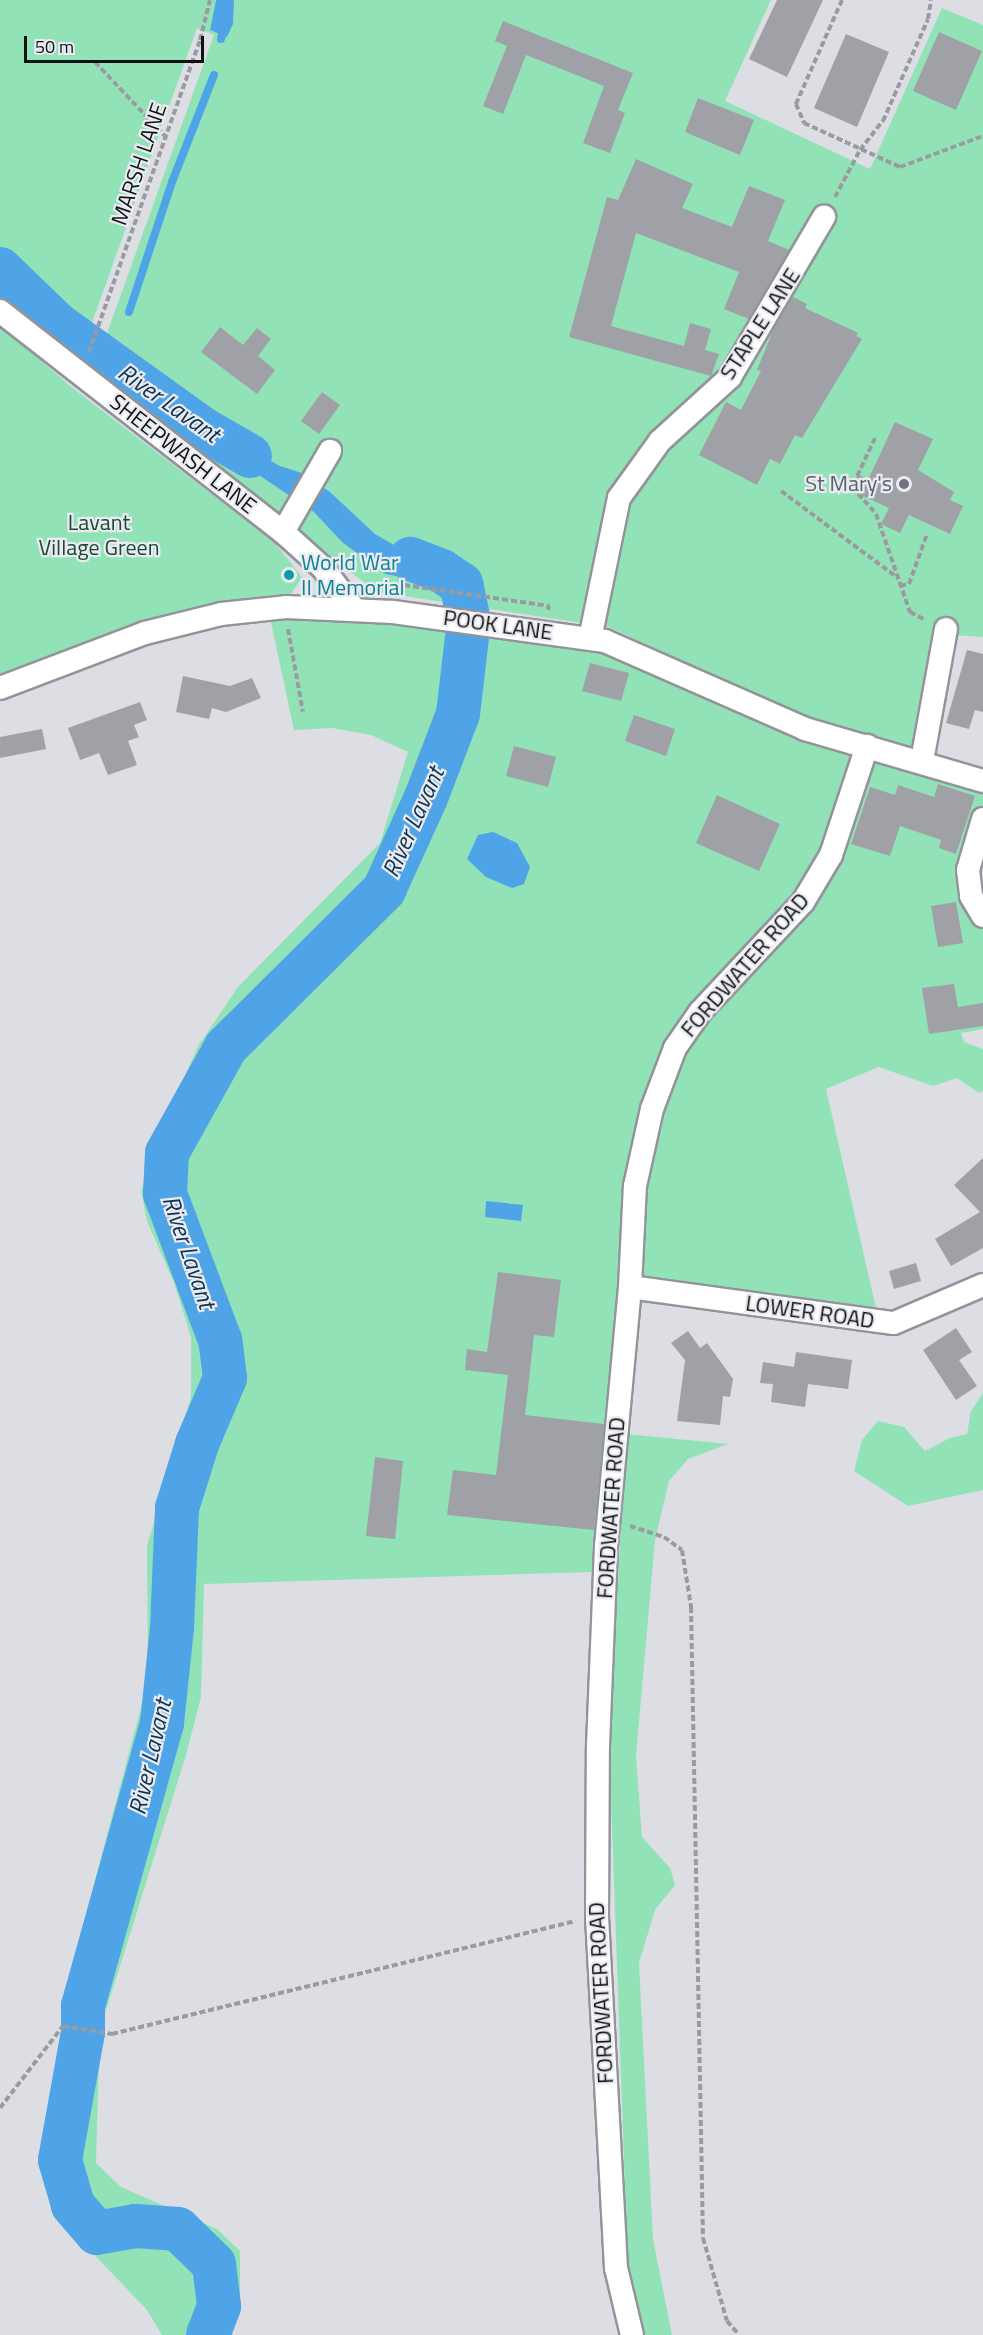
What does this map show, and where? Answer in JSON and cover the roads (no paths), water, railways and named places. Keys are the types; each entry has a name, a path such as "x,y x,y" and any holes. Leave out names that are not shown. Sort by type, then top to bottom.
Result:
{"street":[{"name":"STAPLE LANE","path":"590,639 619,498 660,441 730,377 824,217"},
{"name":"SHEEPWASH LANE","path":"0,310 283,532 323,568 354,609"},
{"path":"283,532 325,459"},
{"name":"POOK LANE","path":"0,688 145,633 221,614 286,607 354,609 447,618 605,641 805,729 922,761 983,782"},
{"path":"922,761 946,630"},
{"name":"FORDWATER ROAD","path":"632,2335 616,2268 597,1918 598,1746 606,1546 630,1287 635,1185 652,1109 675,1047 700,1012 803,902 831,855 867,746"},
{"path":"983,819 968,870 971,896 983,916"},
{"name":"LOWER ROAD","path":"630,1287 894,1323 983,1285"}],"water":[{"path":"216,0 234,0 233,24 227,37 210,30"},
{"path":"197,425 206,425 280,466 302,473 330,492 375,534 399,548 471,566 484,582 476,590 385,574 342,542 314,512 201,436"},
{"path":"493,832 517,843 530,867 524,884 512,888 486,877 467,859 478,835"},
{"path":"486,1201 523,1205 521,1221 485,1217"}],"waterway":[{"path":"221,39 224,25"},
{"path":"129,312 172,182 214,75"},
{"name":"River Lavant","path":"0,269 57,324 203,429 250,456"},
{"name":"River Lavant","path":"208,2335 219,2306 214,2264 178,2229 136,2226 97,2233 73,2205 60,2160 83,2032 83,2006 162,1723 172,1628 177,1508 197,1444 225,1378 220,1340 165,1194 167,1153 226,1047 384,890 427,795 458,714 469,621 461,584 442,571 410,559"}],"place":[{"name":"St Mary's","path":"904,484"},
{"name":"World War II Memorial","path":"289,575"}],"park label":[{"name":"Lavant Village Green","path":"99,534"}]}
